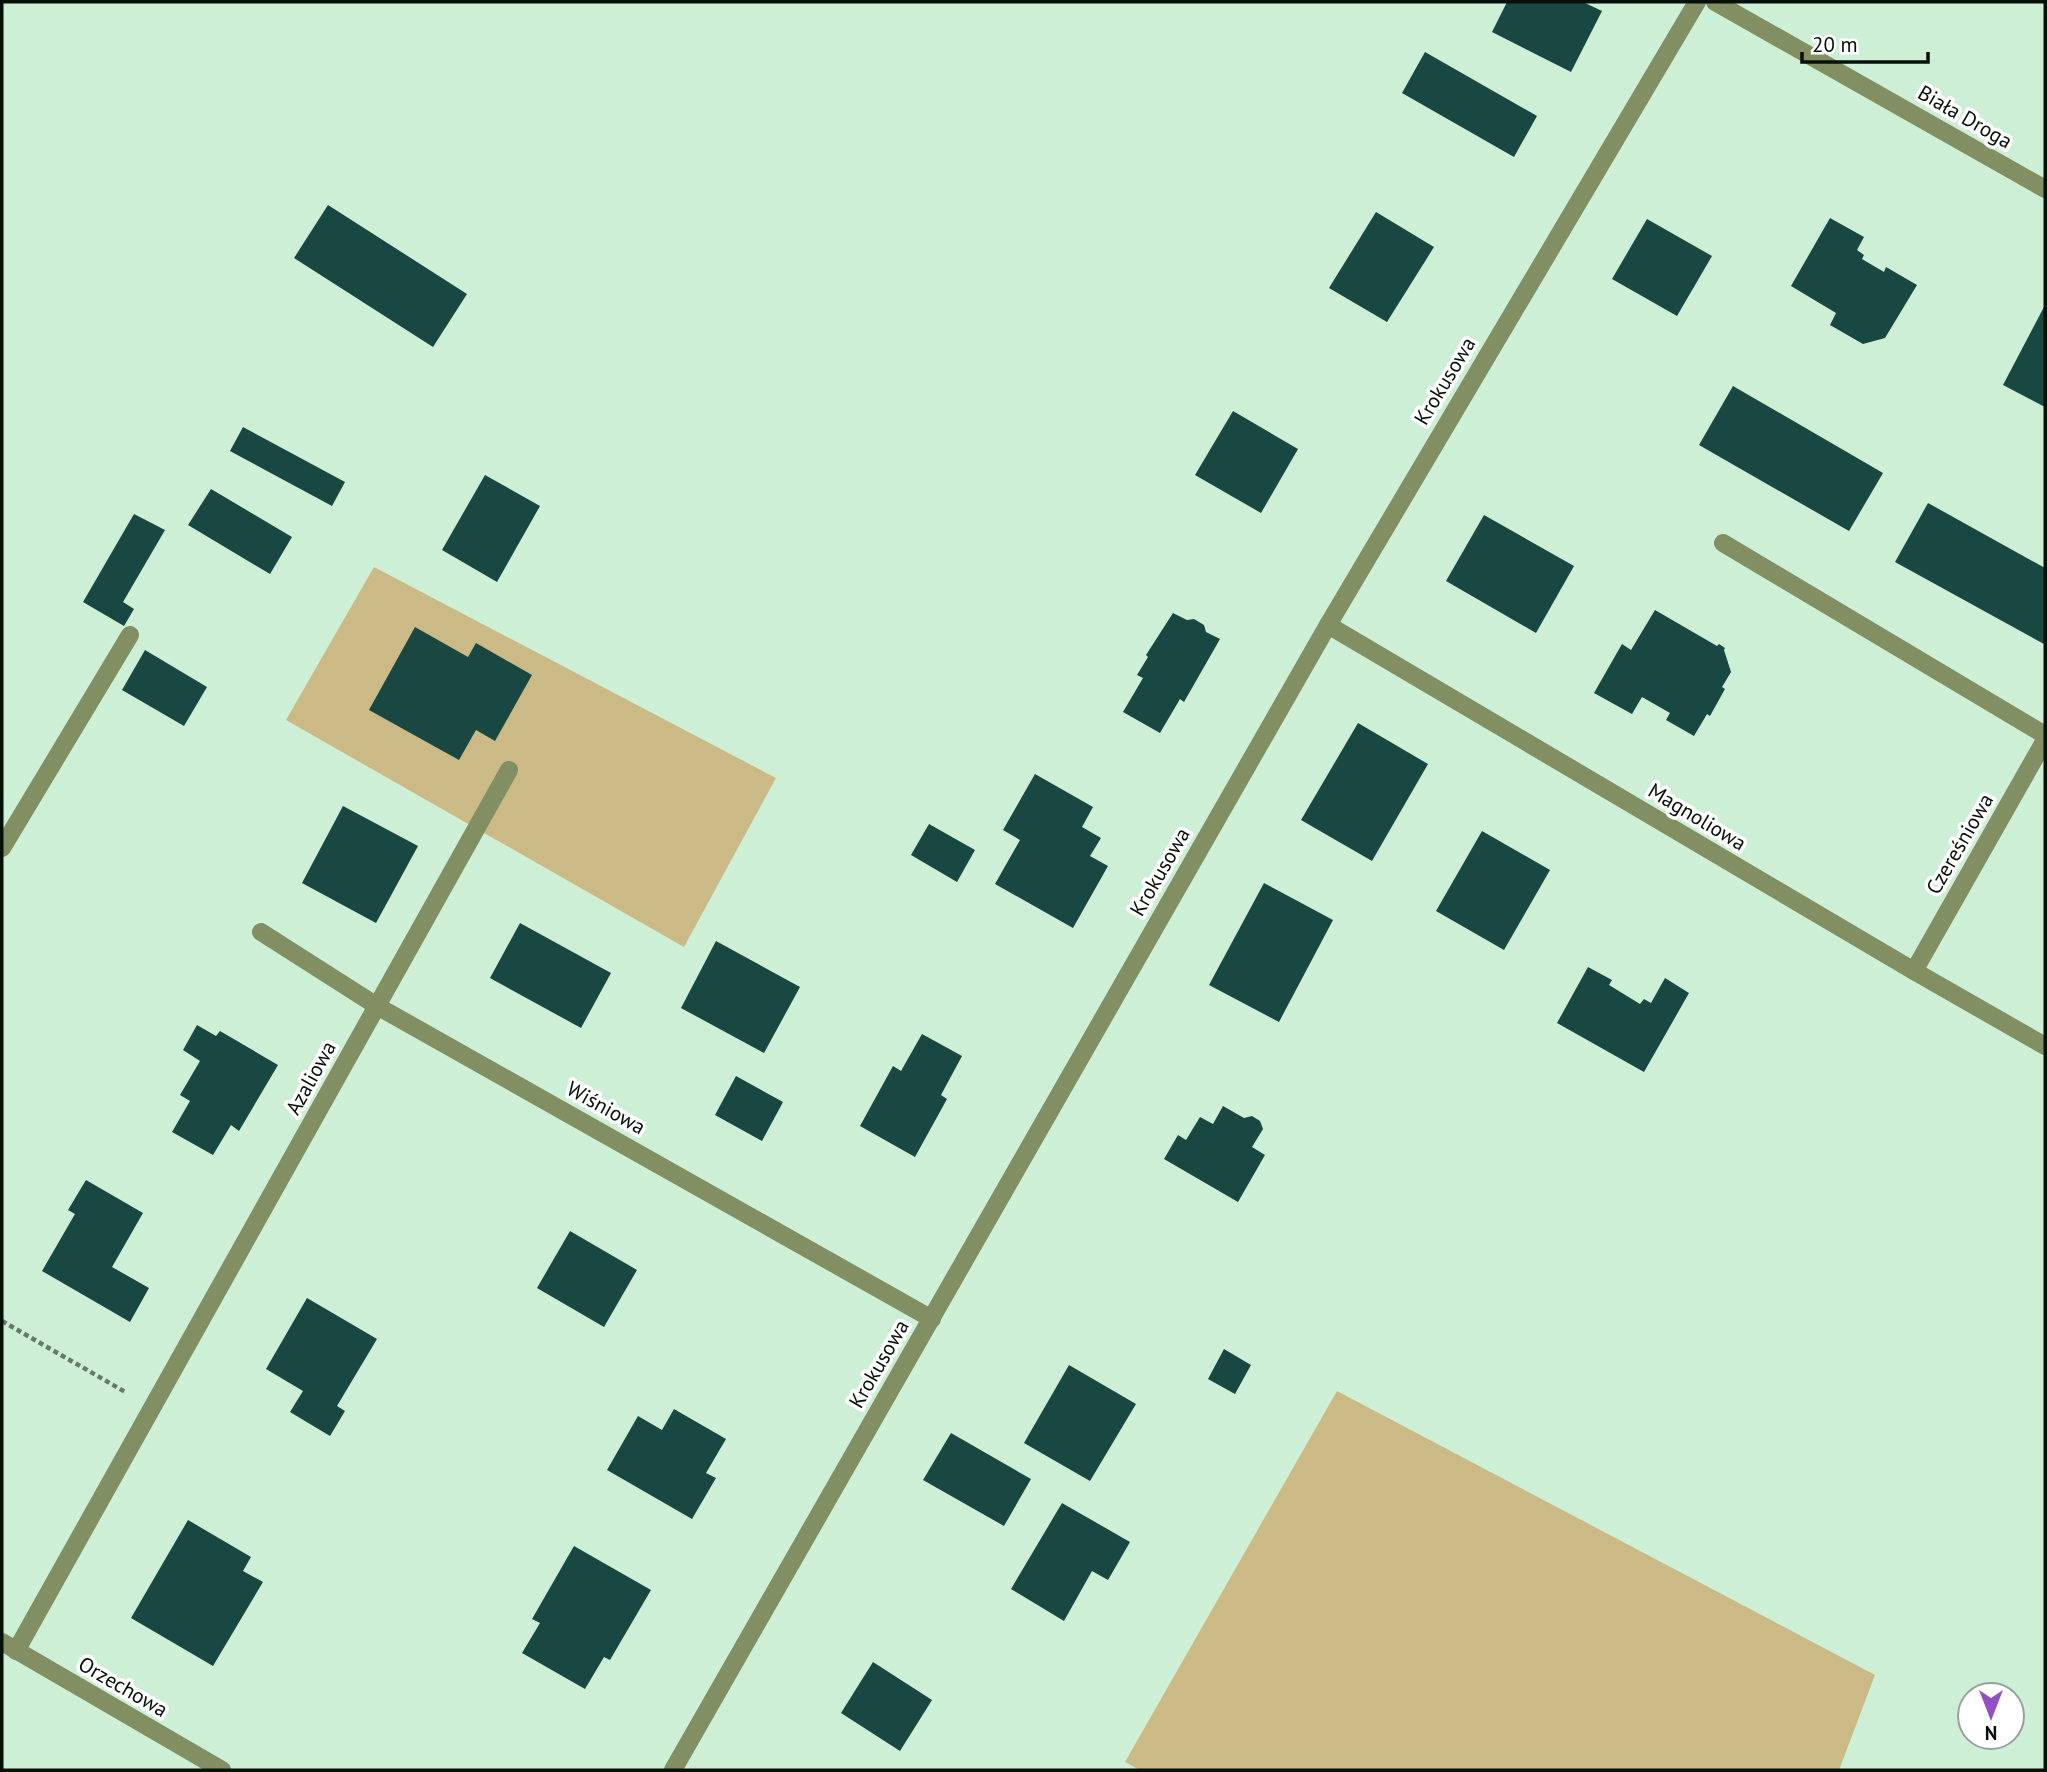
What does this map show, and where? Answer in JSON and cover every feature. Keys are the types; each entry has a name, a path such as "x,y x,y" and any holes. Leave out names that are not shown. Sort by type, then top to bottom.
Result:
{"street":[{"name":"Krokusowa","path":"673,1770 1328,625 1697,2"},
{"name":"Biała Droga","path":"1715,2 2045,189"},
{"path":"1723,543 2045,737"},
{"name":"Magnoliowa","path":"1328,625 1913,971 2045,1046"},
{"path":"2,848 130,635"},
{"name":"Czereśniowa","path":"1913,971 2045,737"},
{"name":"Azaliowa","path":"9,1647 152,1408 509,770"},
{"name":"Wiśniowa","path":"261,932 377,1006 932,1319"},
{"name":"Orzechowa","path":"9,1647 222,1770"}],"path":[{"path":"2,1321 152,1408"}],"shaded area":[{"path":"374,567 776,778 684,947 286,720"},
{"path":"1337,1391 1875,1675 1839,1770 1140,1770 1125,1762"}],"building":[{"path":"1507,2 1583,2 1602,11 1571,72 1492,32"},
{"path":"1425,52 1537,116 1514,157 1402,93"},
{"path":"328,205 467,294 433,347 294,258"},
{"path":"1376,212 1434,247 1387,322 1329,288"},
{"path":"1830,218 1864,237 1857,250 1864,255 1862,259 1884,272 1886,267 1917,285 1885,338 1863,344 1830,325 1836,313 1791,286"},
{"path":"1647,219 1712,256 1677,316 1612,279"},
{"path":"2045,305 2045,407 2003,385"},
{"path":"1733,386 1883,473 1849,531 1699,445"},
{"path":"1233,411 1298,449 1261,513 1195,475"},
{"path":"243,427 345,482 332,506 230,451"},
{"path":"485,475 540,506 497,582 442,550"},
{"path":"211,489 292,537 270,574 188,525"},
{"path":"1928,503 2045,568 2044,644 1895,562"},
{"path":"134,514 165,530 123,602 134,609 124,626 83,602"},
{"path":"1484,515 1574,566 1536,633 1446,581"},
{"path":"1655,610 1725,648 1731,672 1710,716 1707,714 1694,736 1666,720 1670,713 1642,697 1632,714 1594,693 1622,644 1631,650"},
{"path":"1173,613 1187,620 1194,619 1204,625 1206,632 1220,639 1184,702 1180,699 1160,733 1123,712 1143,678 1137,675 1148,657 1146,655"},
{"path":"415,627 468,657 476,643 532,675 495,741 476,730 459,760 369,710"},
{"path":"145,650 207,687 184,726 122,690"},
{"path":"1358,723 1428,764 1372,861 1301,820"},
{"path":"1035,774 1093,807 1082,827 1101,838 1090,856 1108,866 1073,928 995,884 1020,840 1003,830"},
{"path":"343,806 418,846 376,923 302,883"},
{"path":"929,824 975,850 957,882 911,855"},
{"path":"1482,831 1550,870 1504,950 1436,911"},
{"path":"1264,883 1333,920 1279,1022 1209,985"},
{"path":"520,923 611,973 581,1028 490,978"},
{"path":"716,941 800,987 764,1053 681,1008"},
{"path":"1588,967 1612,980 1609,985 1640,1004 1644,999 1651,1003 1665,978 1689,993 1644,1072 1557,1023"},
{"path":"197,1025 216,1036 220,1031 278,1065 239,1131 231,1125 213,1155 172,1132 190,1101 180,1095 200,1061 183,1050"},
{"path":"922,1034 962,1056 941,1095 947,1099 915,1157 860,1126 893,1066 901,1071"},
{"path":"736,1076 783,1102 762,1141 715,1115"},
{"path":"1223,1106 1244,1118 1252,1116 1260,1121 1263,1129 1252,1147 1265,1155 1238,1202 1164,1159 1178,1135 1186,1140 1200,1117 1213,1124"},
{"path":"86,1180 143,1213 112,1267 149,1288 130,1322 42,1271 75,1214 68,1210"},
{"path":"570,1231 637,1270 604,1327 537,1288"},
{"path":"307,1298 377,1339 337,1406 345,1411 330,1436 290,1412 303,1391 266,1369"},
{"path":"1224,1349 1251,1365 1235,1394 1208,1379"},
{"path":"1069,1365 1136,1404 1090,1481 1024,1443"},
{"path":"674,1409 726,1439 706,1473 716,1478 692,1519 607,1470 638,1416 662,1430"},
{"path":"951,1433 1031,1479 1004,1526 923,1480"},
{"path":"1062,1503 1130,1542 1108,1580 1092,1571 1064,1621 1011,1589"},
{"path":"188,1520 251,1557 243,1571 263,1582 213,1666 131,1618"},
{"path":"574,1546 651,1590 610,1660 604,1657 585,1689 522,1653 540,1623 532,1619"},
{"path":"873,1662 932,1700 900,1751 841,1713"}]}
